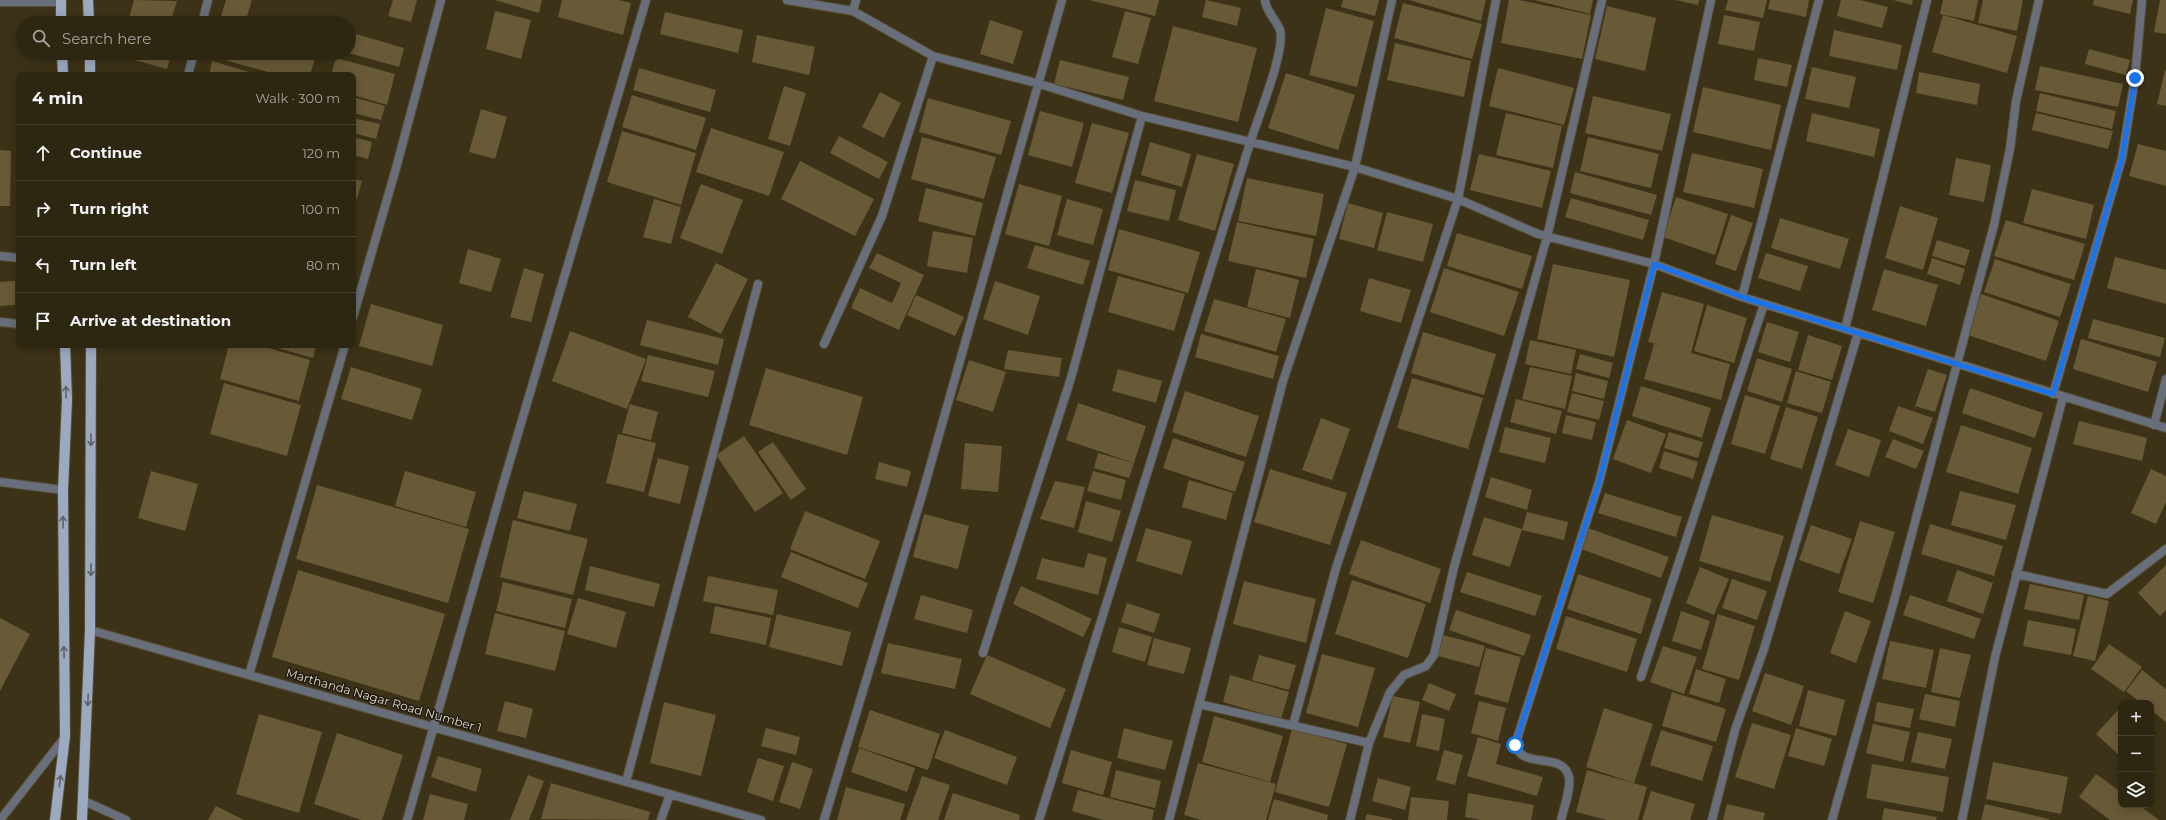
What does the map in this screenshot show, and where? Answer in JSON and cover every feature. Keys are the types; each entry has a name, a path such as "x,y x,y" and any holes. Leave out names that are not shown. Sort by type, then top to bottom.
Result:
{"main road":[{"path":"88,0 89,16"},
{"path":"61,1 61,16"},
{"path":"62,60 63,72"},
{"path":"90,60 90,72"},
{"path":"55,820 65,736 63,490 66,400 65,348"},
{"path":"82,820 90,630 91,348"}],"street":[{"path":"204,16 208,0"},
{"path":"356,307 395,172 441,0"},
{"path":"407,820 504,481 646,0"},
{"path":"787,0 853,11 933,56 1040,84 1142,116 1355,167 1458,199 1547,237 1654,264 1742,297 2166,428"},
{"path":"853,11 856,0"},
{"path":"824,820 922,495 1040,84 1062,0"},
{"path":"1040,820 1250,142 1280,50 1280,31 1266,5 1265,0"},
{"path":"1169,820 1283,381 1355,167 1392,0"},
{"path":"1293,725 1336,568 1458,199 1496,0"},
{"path":"1350,820 1370,743 1390,692 1404,675 1426,666 1434,655 1454,567 1547,237 1602,0"},
{"path":"1561,820 1569,788 1569,778 1566,770 1557,764 1525,758 1517,751 1515,745 1599,482 1654,264 1711,0"},
{"path":"1742,297 1819,0"},
{"path":"1845,329 1927,0"},
{"path":"1832,820 1958,364 1994,225 2010,149 2016,101 2039,0"},
{"path":"2053,394 2122,158 2135,78 2142,0"},
{"path":"0,2 61,1"},
{"path":"824,344 882,216 933,56"},
{"path":"189,72 192,60"},
{"path":"983,653 1071,378 1142,116"},
{"path":"0,256 16,258"},
{"path":"626,782 758,284"},
{"path":"1641,677 1764,304"},
{"path":"0,322 16,324"},
{"path":"1712,820 1735,730 1764,649 1858,333"},
{"path":"249,675 344,348"},
{"path":"2154,425 2166,379"},
{"path":"1962,820 1995,657 2063,397"},
{"path":"0,482 63,490"},
{"path":"2016,574 2107,594 2166,549"},
{"name":"Marthanda Nagar Road Number 1","path":"90,630 761,820"},
{"path":"1199,704 1370,743"},
{"path":"0,820 65,736"},
{"path":"661,820 670,794"},
{"path":"84,801 126,820"}],"building":[{"path":"134,0 177,1 172,16 129,16"},
{"path":"226,0 252,0 247,16 221,16"},
{"path":"393,0 417,0 411,22 388,16"},
{"path":"495,0 542,0 539,13"},
{"path":"562,0 619,0 631,3 623,35 558,17"},
{"path":"1089,0 1159,0 1155,16"},
{"path":"1206,0 1241,8 1237,26 1202,17"},
{"path":"1343,0 1379,0 1375,16 1341,7"},
{"path":"1409,0 1486,0 1481,21"},
{"path":"1509,0 1519,0 1591,15 1582,59 1501,43"},
{"path":"1534,0 1593,0 1590,14"},
{"path":"1675,0 1699,0 1698,5"},
{"path":"1728,0 1767,0 1763,18 1725,10"},
{"path":"1770,0 1809,0 1806,17 1768,9"},
{"path":"1841,0 1860,0 1888,7 1882,28 1837,16"},
{"path":"1893,0 1913,0 1912,5"},
{"path":"1943,0 1978,0 1974,21 1940,14"},
{"path":"1983,0 2023,0 2017,31 1978,23"},
{"path":"2094,0 2133,0 2130,14 2093,5"},
{"path":"2160,0 2166,0 2166,34 2154,32"},
{"path":"1403,3 1482,24 1472,59 1394,38"},
{"path":"1607,6 1656,18 1645,71 1595,59"},
{"path":"1326,8 1374,21 1357,87 1309,75"},
{"path":"495,11 531,20 521,59 486,49"},
{"path":"1125,11 1151,18 1138,64 1112,57"},
{"path":"665,12 743,30 738,53 660,34"},
{"path":"1724,15 1760,22 1754,51 1718,44"},
{"path":"1943,15 2017,36 2007,73 1932,52"},
{"path":"990,20 1023,31 1013,64 980,54"},
{"path":"1173,26 1257,48 1238,122 1154,101"},
{"path":"1834,30 1902,45 1897,70 1829,56"},
{"path":"356,34 404,48 399,67 356,55"},
{"path":"757,35 815,47 809,75 752,62"},
{"path":"1395,43 1471,61 1464,97 1387,80"},
{"path":"2089,49 2130,60 2126,75 2085,64"},
{"path":"1758,58 1792,65 1787,87 1754,80"},
{"path":"134,60 169,60 167,69"},
{"path":"225,60 314,60 311,72 268,72"},
{"path":"335,60 343,60 395,74 387,105 356,96 356,72 332,72"},
{"path":"1060,60 1129,77 1123,100 1054,84"},
{"path":"212,61 249,72 210,72"},
{"path":"2040,66 2123,84 2118,107 2035,90"},
{"path":"1812,67 1856,77 1849,108 1805,99"},
{"path":"639,68 716,90 710,112 633,90"},
{"path":"1498,68 1574,88 1564,125 1489,106"},
{"path":"2166,70 2166,106 2157,104"},
{"path":"1919,72 1980,84 1977,105 1916,93"},
{"path":"1286,73 1355,95 1338,150 1268,128"},
{"path":"784,86 806,93 790,146 768,139"},
{"path":"1703,87 1781,105 1771,150 1693,132"},
{"path":"880,92 901,103 884,138 862,127"},
{"path":"2040,93 2116,111 2112,129 2036,111"},
{"path":"632,95 706,118 696,150 622,127"},
{"path":"1593,96 1671,114 1662,151 1585,133"},
{"path":"356,98 385,106 381,120 356,114"},
{"path":"928,98 1011,121 1001,155 919,132"},
{"path":"481,109 507,117 495,159 469,152"},
{"path":"1040,111 1084,123 1072,167 1028,155"},
{"path":"1506,113 1562,126 1553,168 1496,155"},
{"path":"1812,113 1880,129 1874,157 1806,141"},
{"path":"2036,113 2113,131 2108,149 2032,130"},
{"path":"356,119 380,124 376,139 356,134"},
{"path":"1092,123 1129,133 1112,193 1075,183"},
{"path":"711,128 784,152 769,196 696,172"},
{"path":"622,131 696,153 681,205 607,182"},
{"path":"839,136 888,162 879,179 830,153"},
{"path":"922,137 996,157 984,199 911,179"},
{"path":"1588,137 1659,154 1651,188 1580,171"},
{"path":"356,138 372,142 368,159 356,156"},
{"path":"1150,142 1191,154 1182,187 1141,175"},
{"path":"2138,144 2166,151 2166,186 2129,176"},
{"path":"0,150 11,151 10,206 0,206"},
{"path":"1692,153 1763,169 1754,208 1683,192"},
{"path":"1197,154 1234,164 1215,231 1178,220"},
{"path":"1479,154 1551,171 1542,208 1470,190"},
{"path":"1956,158 1991,165 1984,202 1949,195"},
{"path":"800,161 874,199 855,236 781,199"},
{"path":"1575,172 1657,195 1651,215 1570,193"},
{"path":"1247,178 1324,194 1316,236 1238,221"},
{"path":"356,180 362,181 356,199"},
{"path":"1135,180 1176,190 1169,221 1127,211"},
{"path":"701,184 743,200 722,254 680,238"},
{"path":"1019,184 1062,196 1049,246 1005,234"},
{"path":"926,188 983,203 975,236 918,221"},
{"path":"2032,189 2094,205 2086,239 2023,223"},
{"path":"1676,197 1728,214 1715,255 1663,237"},
{"path":"1571,198 1649,220 1643,240 1565,217"},
{"path":"654,199 681,207 671,244 643,237"},
{"path":"1067,199 1103,209 1093,245 1057,235"},
{"path":"1348,203 1383,213 1374,248 1339,239"},
{"path":"1900,206 1938,218 1923,270 1885,258"},
{"path":"1387,212 1433,224 1423,262 1377,250"},
{"path":"1731,215 1753,223 1736,271 1715,264"},
{"path":"1780,218 1849,239 1840,269 1771,248"},
{"path":"2006,220 2085,244 2074,280 1994,256"},
{"path":"1237,222 1314,239 1306,278 1228,261"},
{"path":"1119,229 1200,252 1188,293 1108,270"},
{"path":"933,231 973,238 967,273 927,266"},
{"path":"1457,233 1532,256 1522,289 1447,266"},
{"path":"1937,240 1970,250 1965,266 1932,256"},
{"path":"1035,245 1090,261 1083,285 1027,268"},
{"path":"468,249 501,259 491,292 459,283"},
{"path":"877,253 924,275 899,330 851,308 860,288 892,303 901,283 869,268"},
{"path":"1766,253 1808,266 1800,291 1758,278"},
{"path":"2115,257 2166,270 2166,304 2107,288"},
{"path":"1932,258 1965,269 1960,285 1927,274"},
{"path":"1995,259 2071,284 2060,317 1984,292"},
{"path":"716,263 748,279 721,334 688,317"},
{"path":"1553,264 1630,280 1614,357 1537,339"},
{"path":"524,268 544,274 531,322 510,317"},
{"path":"1444,268 1519,292 1504,336 1430,312"},
{"path":"1256,269 1299,280 1290,318 1247,307"},
{"path":"1884,269 1938,285 1926,326 1872,310"},
{"path":"1118,276 1185,294 1174,331 1108,312"},
{"path":"1369,278 1411,290 1401,323 1360,311"},
{"path":"15,281 15,305 0,306 0,282"},
{"path":"995,281 1040,296 1028,335 983,319"},
{"path":"1662,292 1704,304 1691,353 1730,364 1721,400 1644,379 1654,344 1661,345 1648,342"},
{"path":"1981,294 2059,321 2046,361 1968,335"},
{"path":"916,295 964,317 955,336 907,315"},
{"path":"1214,299 1286,319 1276,352 1204,331"},
{"path":"371,304 443,325 432,366 359,346"},
{"path":"1707,305 1747,318 1734,363 1694,351"},
{"path":"2093,319 2165,338 2160,357 2088,338"},
{"path":"647,320 724,339 718,365 640,345"},
{"path":"1767,322 1799,332 1790,362 1758,352"},
{"path":"570,331 646,359 627,409 552,381"},
{"path":"1423,332 1496,354 1484,395 1411,373"},
{"path":"1201,334 1279,356 1273,379 1195,357"},
{"path":"1808,335 1842,346 1832,380 1798,370"},
{"path":"2081,339 2157,362 2148,392 2073,369"},
{"path":"1530,340 1576,350 1571,374 1525,364"},
{"path":"228,348 268,348 310,360 299,401 220,379"},
{"path":"278,348 315,348 313,358"},
{"path":"1008,350 1062,358 1059,377 1004,369"},
{"path":"1580,354 1613,363 1609,378 1576,369"},
{"path":"648,355 715,371 708,397 641,381"},
{"path":"1757,358 1792,369 1782,402 1747,391"},
{"path":"969,360 1006,372 993,412 956,400"},
{"path":"351,367 422,389 412,420 341,399"},
{"path":"1530,367 1572,376 1565,409 1522,399"},
{"path":"766,368 863,397 847,455 749,425"},
{"path":"1118,369 1162,381 1156,403 1112,391"},
{"path":"1928,369 1947,375 1935,412 1915,406"},
{"path":"1796,371 1831,382 1822,413 1787,403"},
{"path":"1576,373 1608,381 1604,399 1572,391"},
{"path":"1412,378 1483,398 1468,449 1397,428"},
{"path":"224,383 301,405 287,456 210,434"},
{"path":"1641,386 1711,408 1702,438 1632,416"},
{"path":"1970,388 2043,413 2035,438 1962,413"},
{"path":"1185,391 1259,416 1246,457 1172,432"},
{"path":"1572,393 1604,401 1599,420 1567,412"},
{"path":"1745,395 1780,406 1765,454 1731,444"},
{"path":"1516,399 1562,411 1556,434 1510,422"},
{"path":"1078,403 1146,426 1134,463 1066,440"},
{"path":"630,404 658,412 651,440 622,433"},
{"path":"1898,406 1933,418 1923,444 1889,431"},
{"path":"1786,407 1818,417 1802,469 1770,459"},
{"path":"1566,415 1596,422 1592,440 1562,433"},
{"path":"1321,418 1350,429 1332,480 1302,470"},
{"path":"1627,420 1666,434 1651,473 1613,459"},
{"path":"2079,421 2147,438 2142,461 2073,444"},
{"path":"1961,425 2032,448 2018,494 1946,472"},
{"path":"1505,427 1551,438 1545,463 1499,452"},
{"path":"1848,429 1881,440 1869,477 1835,465"},
{"path":"1669,432 1703,442 1698,458 1664,448"},
{"path":"618,434 656,443 644,492 606,483"},
{"path":"744,436 783,493 755,512 716,455"},
{"path":"1173,438 1245,462 1235,492 1163,468"},
{"path":"1893,439 1924,451 1916,469 1885,457"},
{"path":"773,442 806,489 791,500 758,452"},
{"path":"965,443 1002,446 998,492 961,489"},
{"path":"1664,451 1698,462 1693,479 1659,468"},
{"path":"1098,453 1134,463 1129,478 1094,468"},
{"path":"658,458 689,466 680,504 648,496"},
{"path":"879,462 911,471 907,487 875,479"},
{"path":"1270,469 1347,493 1330,545 1254,522"},
{"path":"2151,469 2166,476 2166,502 2156,524 2131,513"},
{"path":"151,471 198,484 185,531 138,518"},
{"path":"405,471 476,492 466,527 395,506"},
{"path":"1093,471 1126,480 1121,500 1087,491"},
{"path":"1491,477 1532,490 1527,510 1485,497"},
{"path":"1189,480 1233,493 1226,520 1182,507"},
{"path":"1055,481 1085,487 1074,528 1040,519"},
{"path":"317,485 469,529 448,603 296,559"},
{"path":"524,491 577,504 570,531 517,518"},
{"path":"1960,491 2016,505 2006,540 1951,525"},
{"path":"1605,493 1682,517 1676,537 1598,513"},
{"path":"1086,501 1121,511 1112,542 1078,532"},
{"path":"805,511 880,541 865,579 790,549"},
{"path":"1527,512 1568,522 1564,540 1522,530"},
{"path":"924,514 969,526 958,569 913,557"},
{"path":"1712,515 1784,536 1770,582 1699,561"},
{"path":"1484,517 1522,529 1510,567 1472,555"},
{"path":"513,520 588,539 573,595 500,577"},
{"path":"1860,521 1895,532 1873,603 1838,592"},
{"path":"1930,524 2003,546 1994,576 1921,554"},
{"path":"1811,525 1852,539 1839,574 1799,560"},
{"path":"1146,528 1192,541 1182,575 1136,561"},
{"path":"1588,528 1669,557 1661,578 1581,549"},
{"path":"1361,540 1441,569 1430,603 1349,574"},
{"path":"791,552 868,583 858,608 781,577"},
{"path":"1088,553 1107,558 1098,595 1036,579 1042,558 1084,568"},
{"path":"2166,565 2166,610 2160,616 2138,593"},
{"path":"590,566 660,584 654,607 585,590"},
{"path":"1700,567 1729,579 1714,615 1686,603"},
{"path":"298,570 445,614 419,701 272,657"},
{"path":"1957,570 1993,583 1983,614 1947,601"},
{"path":"1467,572 1542,596 1535,616 1460,592"},
{"path":"1578,574 1652,599 1641,634 1567,609"},
{"path":"708,576 778,590 773,615 703,601"},
{"path":"1732,579 1767,591 1757,620 1722,608"},
{"path":"1352,580 1426,604 1408,658 1335,634"},
{"path":"1244,581 1316,599 1306,643 1233,624"},
{"path":"503,582 572,599 565,628 496,611"},
{"path":"2030,584 2084,595 2079,620 2024,609"},
{"path":"1021,586 1092,619 1083,637 1013,604"},
{"path":"921,595 973,610 967,633 914,619"},
{"path":"1910,595 1981,619 1974,639 1903,615"},
{"path":"2088,596 2109,601 2095,661 2073,656"},
{"path":"578,598 626,612 616,648 567,634"},
{"path":"1127,603 1160,614 1154,633 1121,622"},
{"path":"715,606 771,618 766,645 710,633"},
{"path":"1456,610 1531,635 1524,656 1449,630"},
{"path":"1681,611 1710,621 1701,650 1672,641"},
{"path":"1845,611 1871,621 1856,663 1830,653"},
{"path":"495,613 565,631 555,671 485,654"},
{"path":"777,614 851,632 842,666 769,647"},
{"path":"1718,614 1755,626 1739,680 1702,669"},
{"path":"1566,616 1637,639 1627,672 1556,649"},
{"path":"0,618 30,634 0,691"},
{"path":"2028,620 2076,629 2071,655 2023,646"},
{"path":"1119,627 1152,637 1145,662 1112,652"},
{"path":"1443,635 1485,646 1479,667 1438,656"},
{"path":"1154,638 1191,648 1184,674 1147,665"},
{"path":"1890,641 1934,650 1926,688 1882,679"},
{"path":"888,643 962,659 955,689 881,673"},
{"path":"2109,644 2142,667 2124,692 2091,669"},
{"path":"1663,646 1697,657 1684,694 1650,682"},
{"path":"1486,648 1521,657 1508,703 1474,694"},
{"path":"1940,648 1971,655 1960,698 1931,692"},
{"path":"1322,654 1375,668 1358,727 1306,713"},
{"path":"987,655 1066,689 1050,728 970,694"},
{"path":"1259,655 1296,665 1289,690 1252,680"},
{"path":"1696,669 1726,679 1719,703 1689,694"},
{"path":"2142,670 2166,689 2166,722 2154,712 2154,700 2137,700 2126,691"},
{"path":"1765,673 1804,686 1791,725 1752,711"},
{"path":"1230,675 1289,692 1281,719 1223,702"},
{"path":"1429,683 1456,694 1449,711 1422,700"},
{"path":"1808,690 1845,700 1836,736 1799,726"},
{"path":"1672,692 1726,709 1716,742 1662,726"},
{"path":"1925,694 1960,701 1955,727 1919,719"},
{"path":"1393,696 1420,702 1410,743 1383,737"},
{"path":"505,701 533,709 526,738 497,731"},
{"path":"1479,701 1506,708 1498,741 1471,733"},
{"path":"664,702 716,715 701,776 650,763"},
{"path":"1877,702 1914,709 1910,728 1874,721"},
{"path":"1604,708 1653,724 1634,783 1586,767"},
{"path":"870,710 940,734 928,770 858,747"},
{"path":"2118,710 2118,754 2096,734"},
{"path":"259,714 322,732 299,813 236,794"},
{"path":"1422,714 1445,719 1439,751 1416,746"},
{"path":"1214,716 1283,736 1270,782 1202,762"},
{"path":"1752,723 1791,735 1774,789 1735,777"},
{"path":"1873,724 1910,732 1903,762 1866,753"},
{"path":"766,728 800,737 796,755 761,746"},
{"path":"1124,728 1173,741 1165,770 1117,758"},
{"path":"1796,728 1832,739 1824,766 1788,756"},
{"path":"1292,729 1347,744 1329,807 1275,792"},
{"path":"945,730 1017,757 1007,785 934,758"},
{"path":"1661,730 1713,746 1702,781 1650,765"},
{"path":"1918,732 1952,739 1945,769 1911,762"},
{"path":"337,733 403,755 382,820 361,820 314,804"},
{"path":"1478,737 1501,744 1496,764 1543,777 1537,796 1467,776"},
{"path":"859,748 915,768 907,792 851,772"},
{"path":"1071,750 1112,762 1103,795 1062,783"},
{"path":"1444,750 1463,755 1455,785 1436,780"},
{"path":"438,756 482,769 476,792 431,777"},
{"path":"758,758 784,766 773,801 747,792"},
{"path":"792,762 813,769 800,809 779,802"},
{"path":"1993,762 2068,777 2061,814 1986,799"},
{"path":"1198,763 1276,784 1266,820 1201,820 1184,815"},
{"path":"1872,764 1949,777 1943,812 1866,798"},
{"path":"1116,770 1161,781 1155,808 1110,797"},
{"path":"1587,770 1647,787 1638,820 1607,820 1576,812"},
{"path":"2096,774 2118,790 2118,808 2143,808 2159,820 2110,820 2079,797"},
{"path":"528,775 544,781 529,820 510,820"},
{"path":"922,776 950,785 938,820 906,820"},
{"path":"1378,778 1411,787 1405,810 1372,801"},
{"path":"551,783 650,812 648,820 541,819"},
{"path":"846,787 905,804 900,820 837,820"},
{"path":"1078,790 1154,810 1152,820 1103,820 1072,811"},
{"path":"1651,791 1695,804 1690,820 1642,820"},
{"path":"953,793 1020,815 1019,820 944,820"},
{"path":"1468,793 1534,805 1531,820 1481,820 1465,817"},
{"path":"430,794 468,804 464,820 423,820"},
{"path":"1411,797 1449,801 1447,820 1408,820"},
{"path":"1274,799 1328,815 1327,820 1268,820"},
{"path":"1727,804 1765,813 1763,820 1723,820"},
{"path":"1985,804 2049,819 2049,820 1981,820"},
{"path":"216,806 244,820 208,820"},
{"path":"1884,808 1937,817 1936,820 1882,820"},
{"path":"1367,814 1392,819 1392,820 1365,820"}],"route":[{"path":"1515,745 1599,482 1654,264 1742,297 2053,394 2122,158 2135,78"}]}
